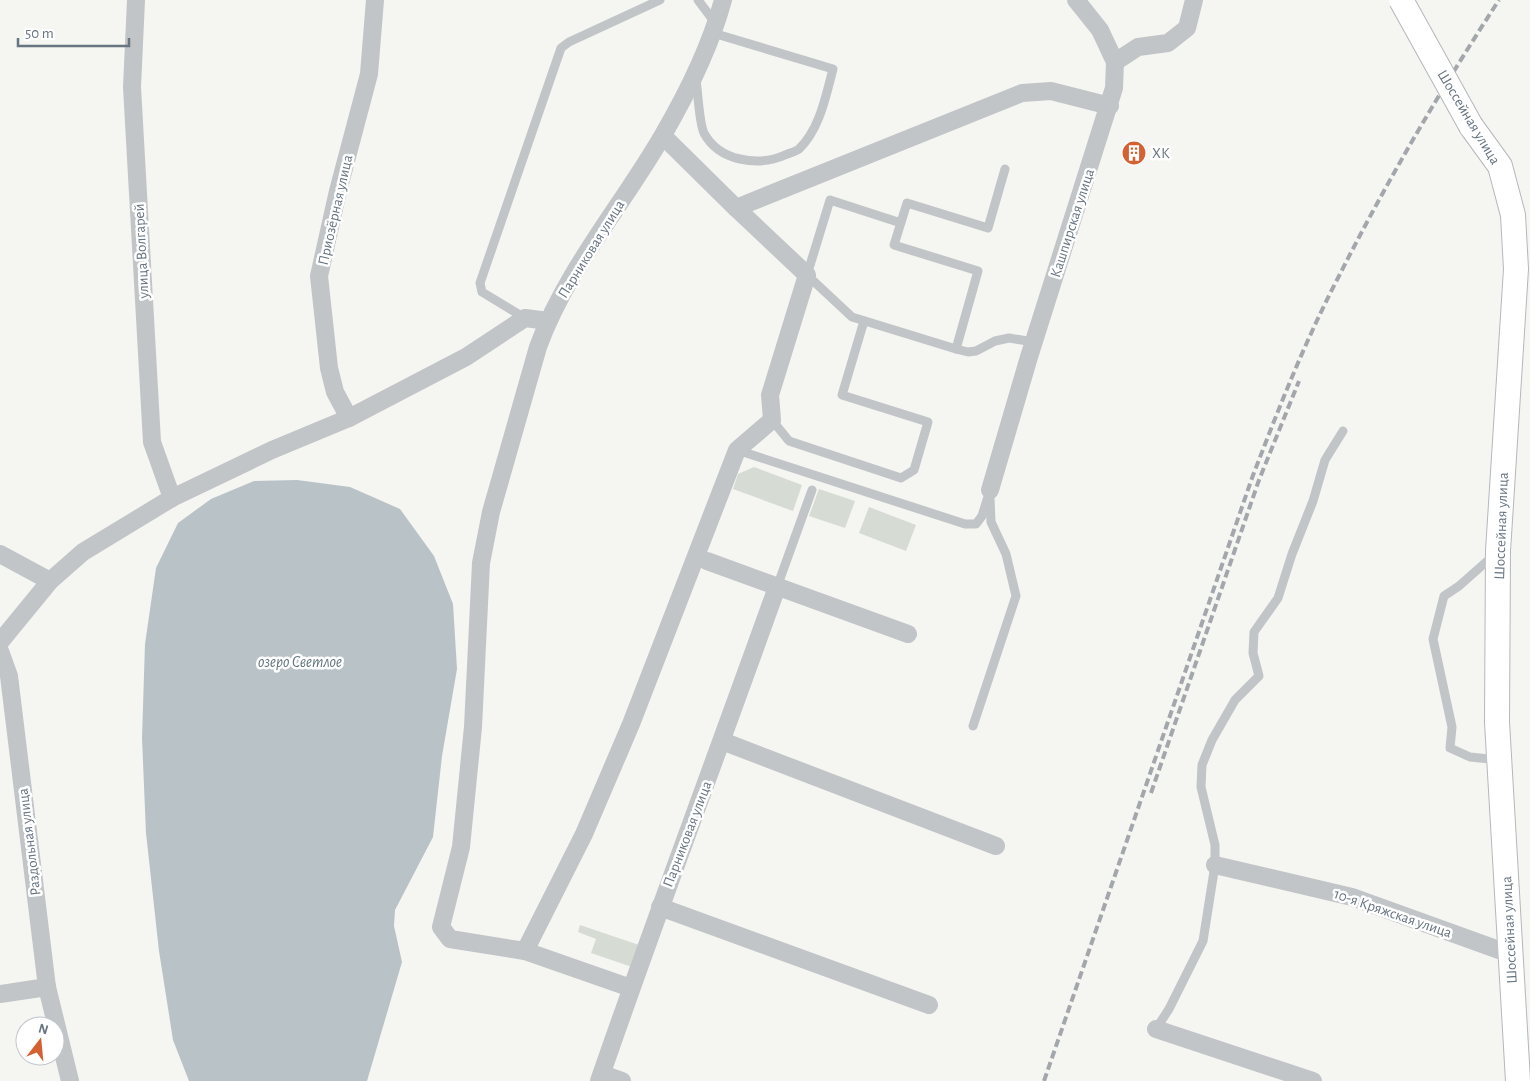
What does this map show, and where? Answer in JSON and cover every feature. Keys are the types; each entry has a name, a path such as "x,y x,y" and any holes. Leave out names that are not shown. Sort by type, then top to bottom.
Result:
{"main road":[{"name":"Шоссейная улица","path":"1401,0 1471,126 1500,166 1513,215 1516,269 1498,552 1497,722 1518,1081"}],"street":[{"name":"улица Волгарей","path":"136,0 132,87 152,442 172,498"},
{"name":"Приозёрная улица","path":"349,418 335,392 329,368 319,276 338,191 368,74 375,0"},
{"name":"Парниковая улица","path":"525,951 450,939 441,927 461,847 473,727 481,563 491,512 538,347 548,321 582,261 663,136 696,75 723,0"},
{"path":"1076,0 1100,30 1115,62 1138,47 1168,43 1187,28 1194,0"},
{"name":"Кашпирская улица","path":"990,490 1034,342 1110,106 1114,88 1115,62"},
{"path":"736,208 1022,93 1051,91 1110,106"},
{"path":"631,988 525,951 584,834 623,741 737,450 772,420 770,395 807,275 663,136"},
{"path":"0,642 50,581 83,552 172,498 272,450 349,418 466,357 525,318 548,321"},
{"path":"0,554 50,581"},
{"path":"707,561 908,634"},
{"name":"Парниковая улица","path":"600,1077 777,587"},
{"name":"Раздольная улица","path":"0,650 9,676 47,987 70,1081"},
{"path":"722,741 996,846"},
{"name":"10-я Кряжская улица","path":"1215,865 1352,897 1510,954"},
{"path":"660,907 929,1005"},
{"path":"0,994 47,987"},
{"path":"1156,1030 1313,1081"},
{"path":"600,1077 622,1081"}],"lane":[{"path":"525,318 482,292 480,283 561,48 569,42 659,0"},
{"path":"696,75 703,132 716,148 731,157 754,161 774,160 798,149 813,130 824,103 833,69 714,29 698,0"},
{"path":"956,349 978,271 894,245 906,203 988,228 1006,169"},
{"path":"901,223 830,200 807,275 852,317 956,349 968,352 976,351 995,341 1009,338 1034,342"},
{"path":"772,420 790,441 901,478 914,470 928,422 842,395 864,321"},
{"path":"1156,1030 1170,1008 1203,941 1215,865 1215,845 1213,830 1201,787 1202,765 1212,740 1230,707 1259,676 1253,653 1254,632 1278,598 1292,554 1313,501 1325,460 1342,431"},
{"path":"737,450 965,524 976,524 982,516 990,490"},
{"path":"777,587 812,490"},
{"path":"973,726 1016,596 1006,554 991,522 990,490"},
{"path":"1498,552 1459,586 1444,596 1433,639 1452,727 1450,748 1470,757 1500,760"}],"shaded area":[{"path":"754,467 802,485 793,511 733,489 738,474"},
{"path":"819,489 855,501 845,528 809,516"},
{"path":"869,507 916,525 906,551 859,533"},
{"path":"580,925 639,945 632,967 591,953 596,939 578,932"}],"water":[{"name":"озеро Светлое","path":"297,480 350,487 400,509 434,556 453,604 457,669 442,756 433,837 395,910 394,926 402,962 367,1081 189,1081 173,1040 159,951 146,833 142,738 145,644 156,568 178,523 211,499 254,481"}],"railway":[{"path":"1044,1081 1252,478 1292,376 1315,325 1395,170 1456,67 1499,0"},
{"path":"1151,793 1259,480 1299,381"}],"place":[{"name":"ХК","path":"1134,153"}]}
